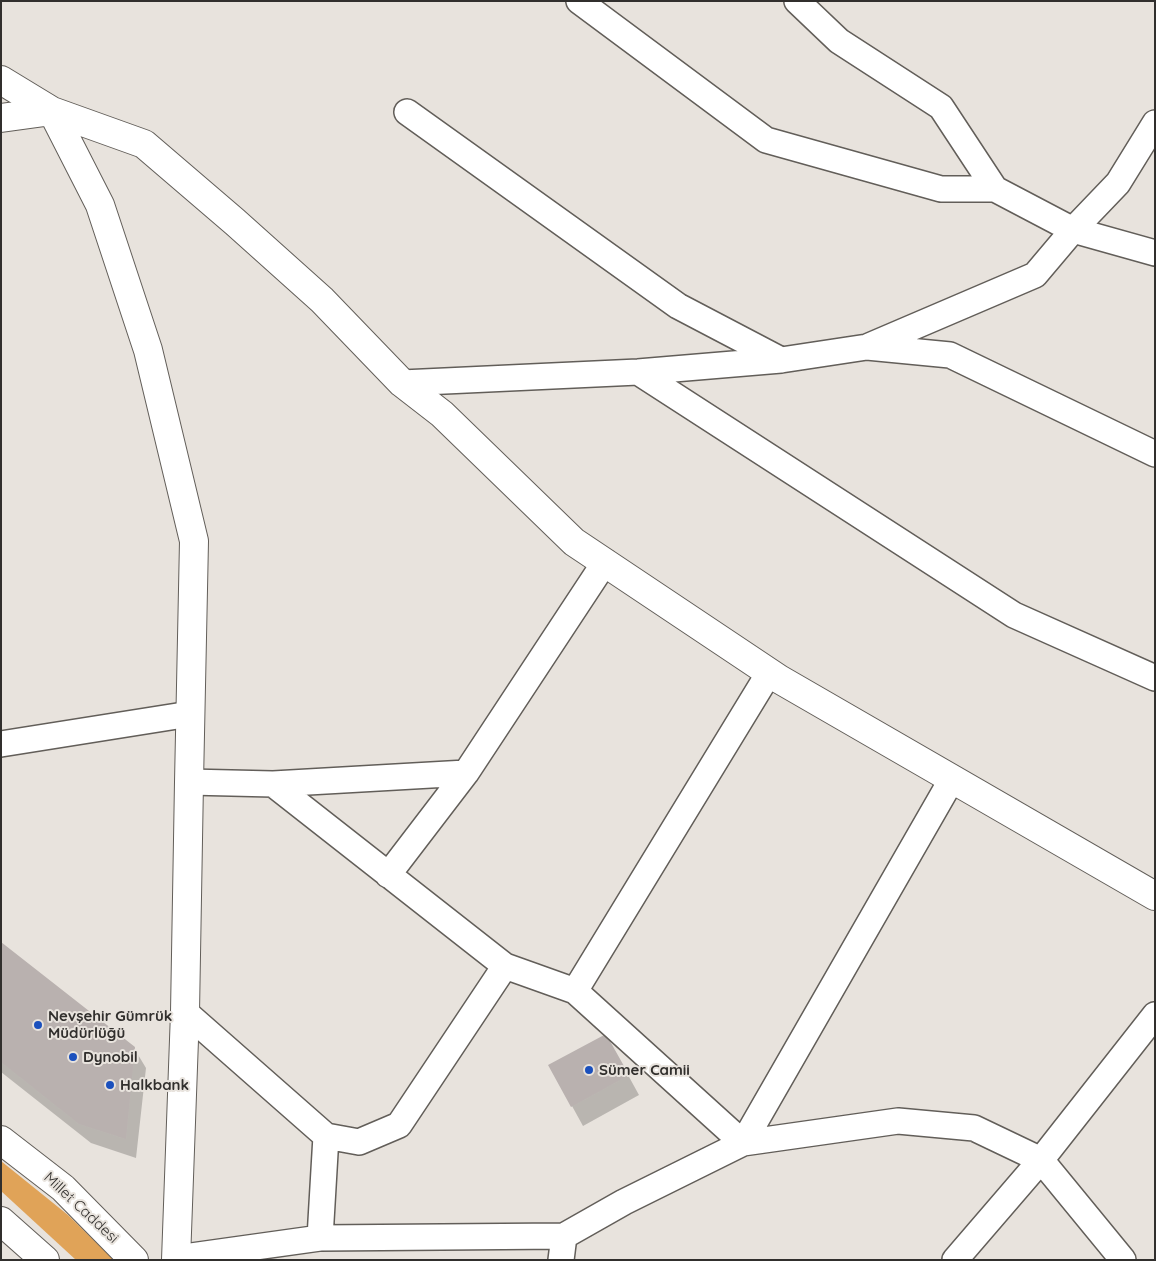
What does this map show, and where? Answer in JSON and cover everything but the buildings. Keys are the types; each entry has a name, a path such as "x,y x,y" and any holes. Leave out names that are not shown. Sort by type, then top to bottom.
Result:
{"main road":[{"path":"1,80 52,111 144,144 322,300 402,383 442,414 574,542 769,673 1155,896"},
{"path":"1,118 52,111"},
{"path":"52,111 100,205 148,350 194,541 185,1012 177,1259"},
{"name":"Millet Caddesi","path":"1,1140 63,1188 134,1260"},
{"path":"1,1221 45,1260"}],"street":[{"path":"579,1 766,140 941,189 995,189 1073,230 1155,253"},
{"path":"797,1 839,42 941,107 995,189"},
{"path":"407,112 678,306 781,360"},
{"path":"867,347 1034,275 1073,230 1118,183 1155,123"},
{"path":"402,383 638,372 781,360 867,347 950,355 1155,454"},
{"path":"638,372 1014,615 1155,678"},
{"path":"388,875 466,773 605,562"},
{"path":"575,992 769,673"},
{"path":"1,744 190,714"},
{"path":"189,782 273,784 466,773"},
{"path":"743,1143 952,779"},
{"path":"273,784 505,966 575,992 743,1143"},
{"path":"185,1012 326,1136 359,1142 399,1125 505,966"},
{"path":"955,1260 1041,1160 1155,1014"},
{"path":"177,1259 320,1238 562,1248 624,1202 743,1143 898,1122 974,1128 1041,1160 1123,1260"},
{"path":"320,1238 326,1136"}],"shaded area":[{"path":"1,1161 68,1215 114,1260 76,1260 1,1191"}],"place":[{"name":"Nevşehir Gümrük Müdürlüğü","path":"38,1025"},
{"name":"Dynobil","path":"73,1057"},
{"name":"Sümer Camii","path":"589,1070"},
{"name":"Halkbank","path":"110,1085"}]}
